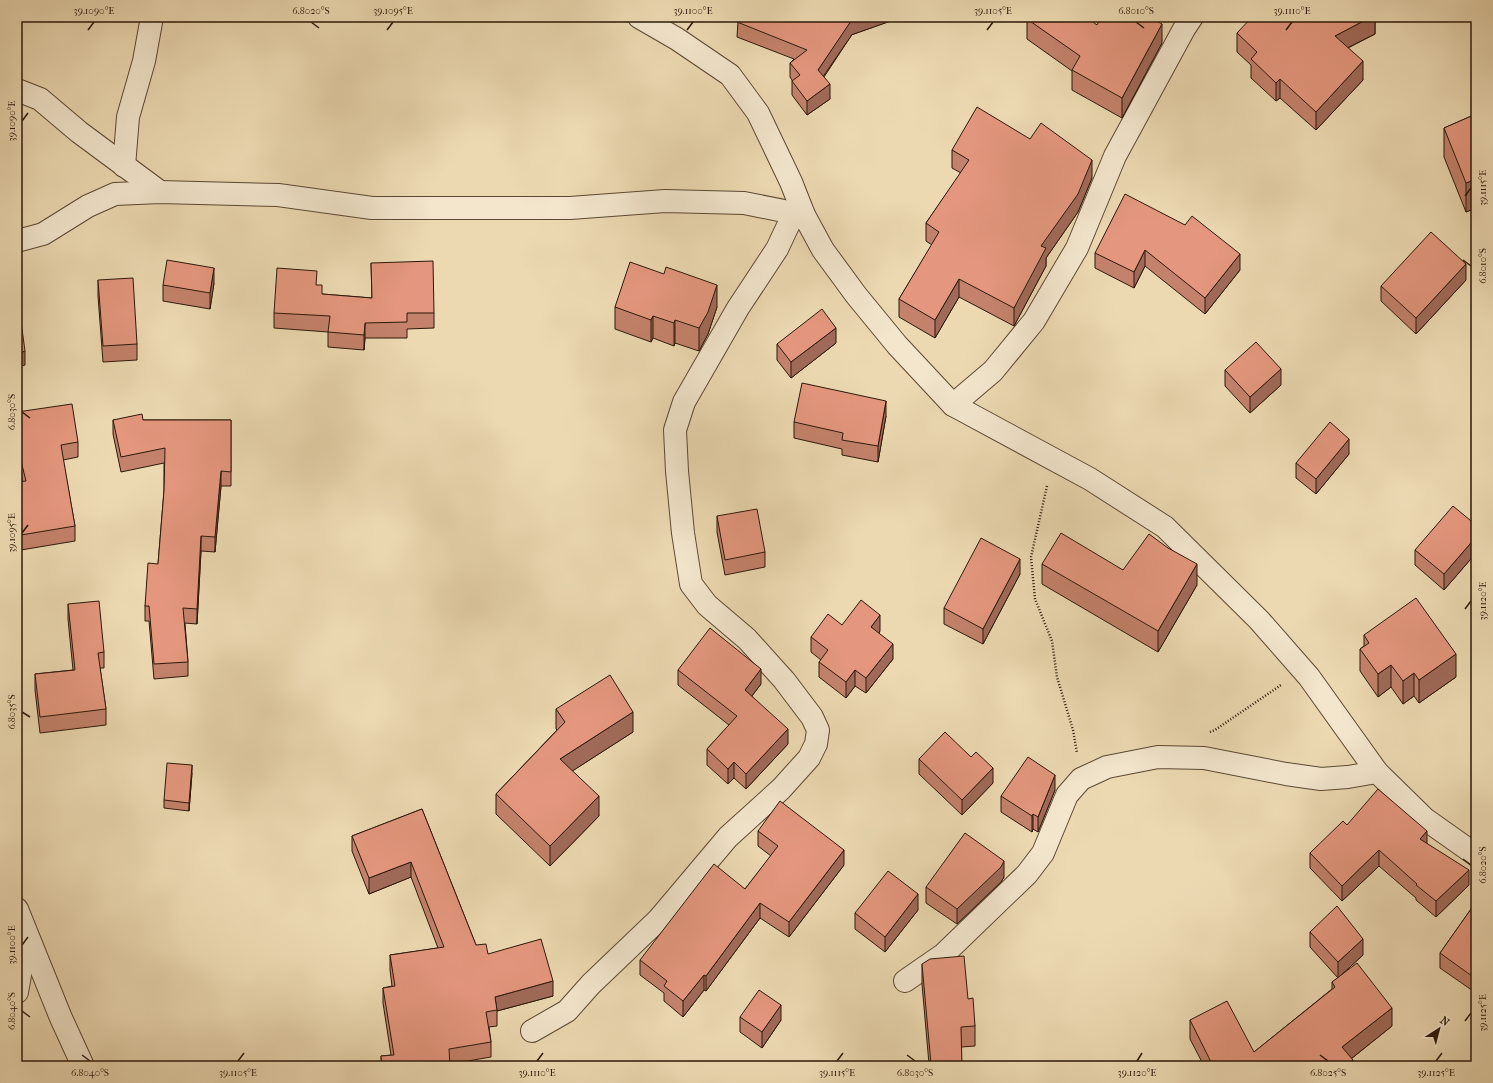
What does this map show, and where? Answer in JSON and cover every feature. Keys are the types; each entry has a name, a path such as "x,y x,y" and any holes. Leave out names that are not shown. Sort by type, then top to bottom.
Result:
{"street":[{"path":"124,166 128,117 144,61 152,17"},
{"path":"639,17 678,39 730,75 758,112 791,182 799,214 823,250 856,295 897,344 953,405 1090,480 1165,527 1259,620 1310,677 1377,772 1425,819 1476,855"},
{"path":"953,405 993,371 1034,321 1077,248 1115,156 1192,17"},
{"path":"17,90 40,99 79,132 160,192"},
{"path":"17,241 43,234 88,206 115,194 160,192 278,195 372,208 570,208 665,201 744,203 799,214"},
{"path":"532,1030 567,1011 591,984 658,920 728,837 781,789 809,758 816,744 818,730 812,717 784,680 747,640 707,605 691,584 683,533 675,430 684,402 738,308 799,214"},
{"path":"905,981 944,954 1027,874 1043,853 1067,795 1081,779 1107,767 1158,757 1204,758 1286,774 1321,779 1348,778 1377,772"},
{"path":"17,909 61,1018 83,1066"},
{"path":"17,992 27,935"}],"path":[{"path":"1053,460 1032,556 1035,599 1052,642 1057,677 1073,730 1081,779"},
{"path":"1204,734 1215,730 1303,670"}],"building":[{"path":"739,17 861,17 850,21 818,70 830,84 807,101 792,81 800,75 790,63 807,50 737,22"},
{"path":"1028,17 1086,17 1097,25 1101,17 1150,17 1162,24 1122,98 1072,70 1080,56 1027,19"},
{"path":"1252,17 1255,19 1256,17 1371,17 1335,36 1363,61 1316,112 1280,79 1276,83 1251,59 1257,52 1237,33"},
{"path":"977,107 1030,139 1041,123 1092,160 1078,194 1041,246 1046,248 1014,308 959,279 935,320 899,299 939,232 926,223 969,160 952,150"},
{"path":"1476,114 1476,179 1466,183 1444,128"},
{"path":"1125,194 1185,225 1192,216 1240,254 1205,298 1145,250 1134,272 1095,253"},
{"path":"1431,232 1466,264 1416,318 1381,286"},
{"path":"167,260 214,268 210,293 163,285"},
{"path":"433,261 434,313 407,313 407,322 365,323 364,335 328,332 330,316 274,313 277,268 317,271 316,285 322,285 322,294 372,298 371,263"},
{"path":"630,262 664,274 666,267 717,285 708,312 699,328 675,320 674,323 653,316 651,320 615,307"},
{"path":"133,278 137,344 103,346 98,280"},
{"path":"17,292 25,351 17,354"},
{"path":"822,309 836,328 791,362 777,344"},
{"path":"1256,342 1281,369 1250,397 1225,370"},
{"path":"802,383 886,401 878,446 842,440 843,433 794,422"},
{"path":"72,404 78,442 61,445 75,526 21,535 17,511 17,482 26,481 17,445 17,412"},
{"path":"142,414 143,420 231,420 231,472 221,471 215,537 201,536 197,609 183,608 188,662 154,664 149,606 145,606 148,563 158,564 164,491 165,448 121,457 113,420"},
{"path":"1330,422 1349,439 1316,479 1296,463"},
{"path":"1453,506 1476,525 1476,537 1444,574 1415,550"},
{"path":"757,509 765,552 725,560 717,516"},
{"path":"1061,533 1123,570 1149,534 1168,548 1197,564 1158,631 1042,564"},
{"path":"981,538 1020,559 983,629 944,608"},
{"path":"1416,598 1456,654 1419,680 1414,673 1403,681 1391,665 1378,674 1360,649 1369,643 1364,635"},
{"path":"861,600 880,615 871,627 893,644 866,678 855,670 846,682 819,662 828,650 811,637 828,614 842,625"},
{"path":"99,601 104,652 98,653 106,709 40,717 35,674 75,670 68,604"},
{"path":"710,628 761,669 745,690 788,729 746,774 734,762 728,769 707,749 737,716 678,670"},
{"path":"610,675 633,712 560,759 599,796 550,846 496,794 565,722 556,709"},
{"path":"945,732 971,757 976,752 993,768 962,800 919,759"},
{"path":"1028,757 1055,775 1038,817 1033,814 1032,816 1001,796"},
{"path":"167,763 192,765 189,803 164,800"},
{"path":"1378,789 1427,831 1420,839 1469,870 1436,901 1416,885 1417,884 1379,850 1342,886 1310,853 1343,821 1347,825"},
{"path":"780,801 844,850 789,922 760,903 706,976 704,975 683,1001 664,986 667,981 640,960 714,864 745,889 778,846 758,831"},
{"path":"422,809 476,945 486,944 488,954 541,939 553,981 495,997 497,1010 486,1012 491,1042 449,1049 450,1066 382,1066 381,1056 394,1055 383,988 395,986 390,955 444,947 411,862 369,878 352,836"},
{"path":"965,833 1004,861 1001,867 957,909 926,887"},
{"path":"888,871 918,894 885,937 855,913"},
{"path":"1476,902 1476,979 1440,953"},
{"path":"1337,906 1363,939 1338,962 1310,932"},
{"path":"964,956 968,999 973,998 975,1026 961,1027 962,1066 913,1066 913,1064 931,1064 922,964 930,959"},
{"path":"1357,963 1392,1008 1342,1047 1353,1060 1346,1066 1213,1066 1190,1020 1227,1001 1254,1052 1335,987 1332,982"},
{"path":"759,990 781,1005 762,1032 740,1017"},
{"path":"1476,1002 1476,1011 1472,1007"}]}
